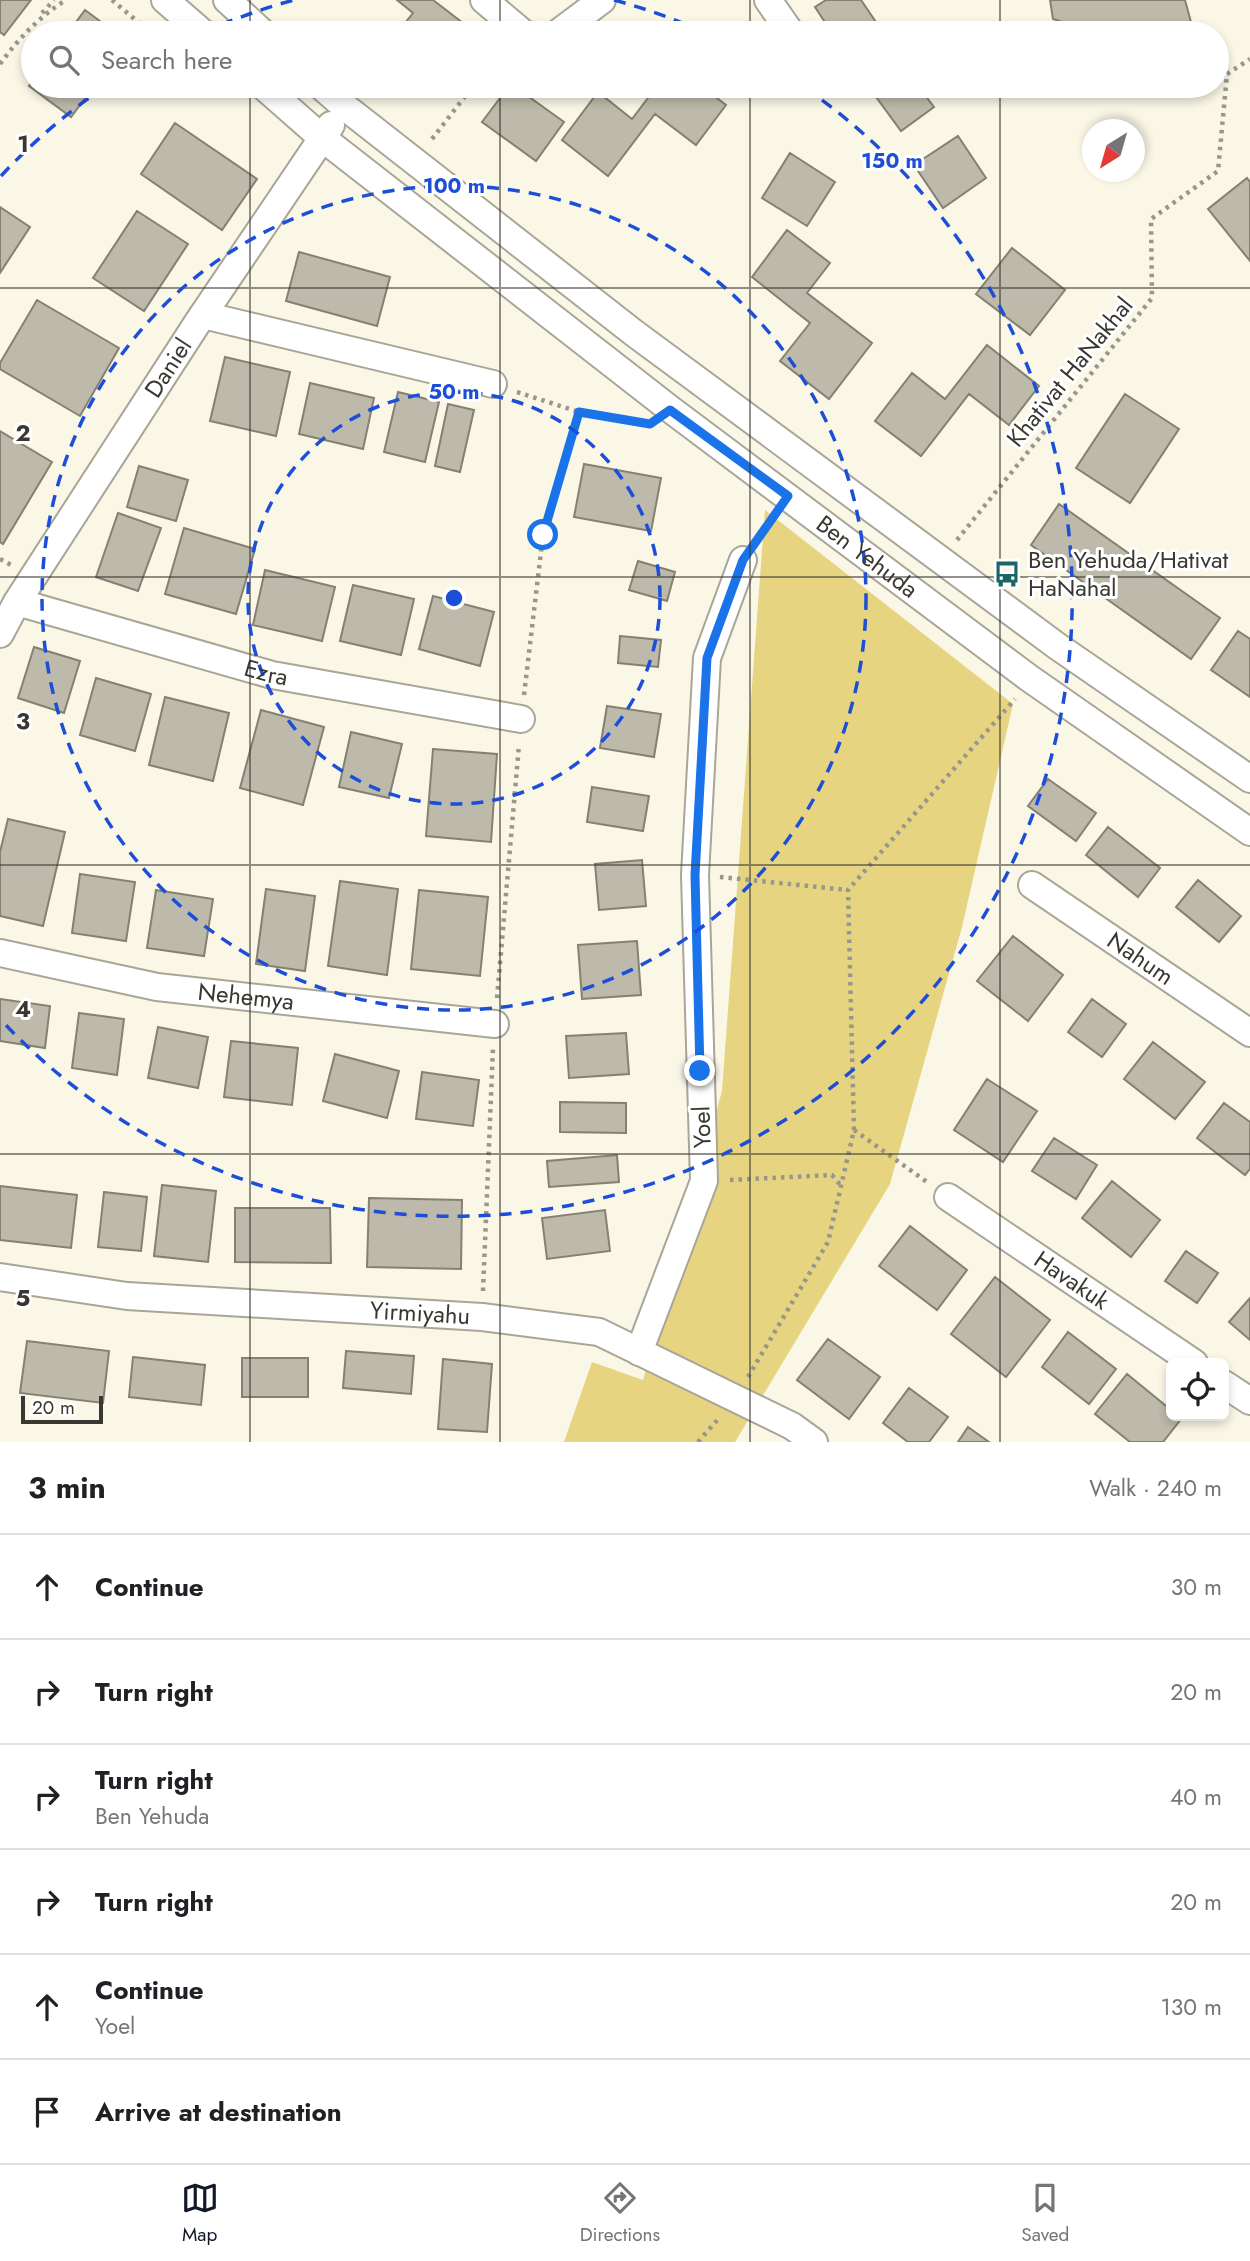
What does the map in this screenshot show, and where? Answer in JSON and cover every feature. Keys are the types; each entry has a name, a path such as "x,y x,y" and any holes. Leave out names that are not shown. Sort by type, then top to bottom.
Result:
{"street":[{"path":"165,0 189,21"},
{"path":"227,0 250,21"},
{"path":"484,0 509,21"},
{"path":"574,21 602,0"},
{"path":"768,0 782,21"},
{"name":"Ben Yehuda","path":"277,98 321,137 670,410 1029,678 1250,832"},
{"name":"Ben Yehuda","path":"335,98 635,333 1056,646 1250,779"},
{"name":"Daniel","path":"0,634 17,602 203,315 321,137 345,107"},
{"path":"203,315 493,384"},
{"name":"Yoel","path":"639,1352 704,1181 695,875 707,658 743,560"},
{"name":"Ezra","path":"17,602 272,675 521,719"},
{"name":"Nahum","path":"1032,886 1250,1032"},
{"name":"Nehemya","path":"0,953 157,987 495,1024"},
{"name":"Havakuk","path":"948,1197 1187,1358"},
{"name":"Yirmiyahu","path":"0,1277 127,1296 482,1317 599,1332 792,1426 814,1442"},
{"path":"1229,1387 1250,1401"}],"path":[{"path":"35,21 54,0"},
{"path":"37,21 66,0"},
{"path":"112,0 137,21"},
{"path":"0,64 20,37"},
{"name":"Khativat HaNakhal","path":"1229,73 1250,59"},
{"path":"432,139 464,98"},
{"name":"Khativat HaNakhal","path":"941,560 1152,298 1151,219 1217,171 1225,98"},
{"path":"493,384 579,412 650,424 670,410"},
{"path":"482,1317 495,1024 521,719 543,535 579,412"},
{"path":"743,560 788,496"},
{"path":"735,1399 828,1242 842,1187 854,1130 848,891 1003,714 1029,678"},
{"path":"695,875 848,891"},
{"path":"854,1130 948,1197"},
{"path":"704,1181 832,1175 842,1187"}],"shaded area":[{"path":"765,510 1013,704 962,927 890,1184 735,1442 564,1442 592,1362 643,1380 722,1091"}],"building":[{"path":"0,0 31,0 4,35 0,32"},
{"path":"397,0 433,0 460,21 407,21 413,13"},
{"path":"826,0 861,0 875,21 824,21 815,7"},
{"path":"1050,0 1185,0 1191,21 1059,21 1053,19"},
{"path":"85,10 100,21 77,21"},
{"path":"45,98 85,98 71,117"},
{"path":"500,98 531,98 564,122 536,161 482,122"},
{"path":"594,98 606,98 632,119 648,98 717,98 726,105 696,145 655,114 608,176 562,140"},
{"path":"877,98 927,98 934,107 901,131"},
{"path":"175,123 257,179 222,230 141,174"},
{"path":"958,136 986,178 943,208 914,165"},
{"path":"790,153 835,182 807,226 762,198"},
{"path":"1247,178 1250,182 1250,261 1208,209"},
{"path":"0,207 30,227 0,273"},
{"path":"137,211 188,244 144,311 93,278"},
{"path":"787,230 830,263 807,293 872,343 829,399 780,361 810,323 752,277"},
{"path":"1012,248 1065,290 1030,335 976,294"},
{"path":"299,252 390,277 377,326 286,301"},
{"path":"37,300 119,348 80,416 0,369 0,363"},
{"path":"987,345 1039,386 1009,425 969,394 921,456 875,421 912,373 945,399"},
{"path":"225,357 290,372 276,436 210,421"},
{"path":"310,383 374,398 363,449 299,434"},
{"path":"398,392 439,402 425,462 384,452"},
{"path":"1125,394 1179,429 1130,503 1076,468"},
{"path":"448,404 474,410 460,472 435,466"},
{"path":"0,431 52,462 3,544 0,542"},
{"path":"584,464 661,478 651,531 574,517"},
{"path":"139,466 188,480 176,521 127,507"},
{"path":"1059,504 1220,618 1191,659 1031,545"},
{"path":"118,513 161,528 138,591 96,577"},
{"path":"184,528 255,549 236,614 165,594"},
{"path":"638,561 675,572 667,601 629,590"},
{"path":"265,570 335,587 322,641 253,625"},
{"path":"353,585 414,599 401,655 340,641"},
{"path":"433,596 494,612 480,666 419,649"},
{"path":"1238,631 1250,639 1250,697 1211,670"},
{"path":"620,636 661,640 658,667 618,663"},
{"path":"34,647 80,661 64,713 18,698"},
{"path":"96,678 151,694 135,751 80,735"},
{"path":"165,697 229,713 213,781 149,765"},
{"path":"607,706 661,714 654,757 600,748"},
{"path":"261,710 324,727 303,805 240,788"},
{"path":"351,732 402,744 389,798 339,787"},
{"path":"433,749 497,754 491,842 426,836"},
{"path":"1048,779 1096,813 1076,841 1028,806"},
{"path":"592,787 649,796 643,831 587,822"},
{"path":"8,819 65,832 43,926 0,916 0,852"},
{"path":"1108,827 1160,868 1138,897 1086,855"},
{"path":"642,860 646,906 599,910 595,864"},
{"path":"80,874 135,882 126,941 72,933"},
{"path":"1198,880 1241,916 1219,942 1176,907"},
{"path":"340,881 398,889 387,975 328,966"},
{"path":"266,889 315,896 305,971 256,964"},
{"path":"156,890 213,899 204,956 147,948"},
{"path":"419,890 488,897 480,976 411,969"},
{"path":"1013,936 1063,975 1028,1021 977,981"},
{"path":"637,941 641,995 582,999 578,945"},
{"path":"0,999 50,1006 45,1048 0,1041"},
{"path":"1092,999 1126,1024 1102,1057 1068,1032"},
{"path":"79,1013 124,1019 117,1075 72,1068"},
{"path":"158,1027 208,1037 198,1088 148,1078"},
{"path":"626,1033 629,1074 569,1078 566,1036"},
{"path":"231,1041 298,1048 292,1105 224,1097"},
{"path":"1153,1042 1205,1082 1175,1119 1124,1079"},
{"path":"335,1054 399,1071 387,1118 323,1101"},
{"path":"422,1072 479,1080 473,1126 416,1119"},
{"path":"987,1079 1037,1111 1003,1162 954,1130"},
{"path":"560,1102 626,1103 626,1133 560,1132"},
{"path":"1224,1103 1250,1122 1250,1169 1245,1175 1197,1138"},
{"path":"1054,1138 1097,1165 1076,1199 1032,1171"},
{"path":"617,1155 619,1182 549,1187 547,1161"},
{"path":"1112,1181 1160,1220 1131,1257 1082,1218"},
{"path":"162,1185 216,1191 208,1262 154,1256"},
{"path":"0,1186 77,1195 71,1248 0,1240"},
{"path":"104,1192 147,1197 141,1251 98,1247"},
{"path":"369,1198 462,1200 461,1269 367,1267"},
{"path":"235,1208 330,1208 331,1263 235,1262"},
{"path":"605,1210 610,1251 547,1259 542,1218"},
{"path":"910,1226 967,1270 937,1310 879,1266"},
{"path":"1186,1251 1218,1273 1197,1303 1165,1281"},
{"path":"995,1277 1050,1320 1006,1377 951,1334"},
{"path":"1250,1298 1250,1340 1229,1322"},
{"path":"1068,1332 1116,1369 1089,1404 1042,1367"},
{"path":"828,1339 880,1377 849,1419 797,1380"},
{"path":"27,1341 109,1351 103,1403 20,1393"},
{"path":"346,1351 414,1356 411,1394 343,1388"},
{"path":"133,1357 205,1365 201,1405 129,1397"},
{"path":"242,1358 308,1358 308,1397 242,1397"},
{"path":"443,1359 492,1364 487,1432 438,1429"},
{"path":"1127,1374 1166,1406 1166,1421 1180,1421 1163,1442 1130,1442 1095,1414"},
{"path":"909,1388 948,1417 929,1442 908,1442 883,1423"},
{"path":"968,1427 989,1442 958,1442"}],"place":[{"name":"Ben Yehuda/Hativat HaNahal","path":"1007,574"}],"route":[{"path":"543,535 579,412 650,424 670,410 788,496 743,560 707,658 695,875 700,1071"}]}
